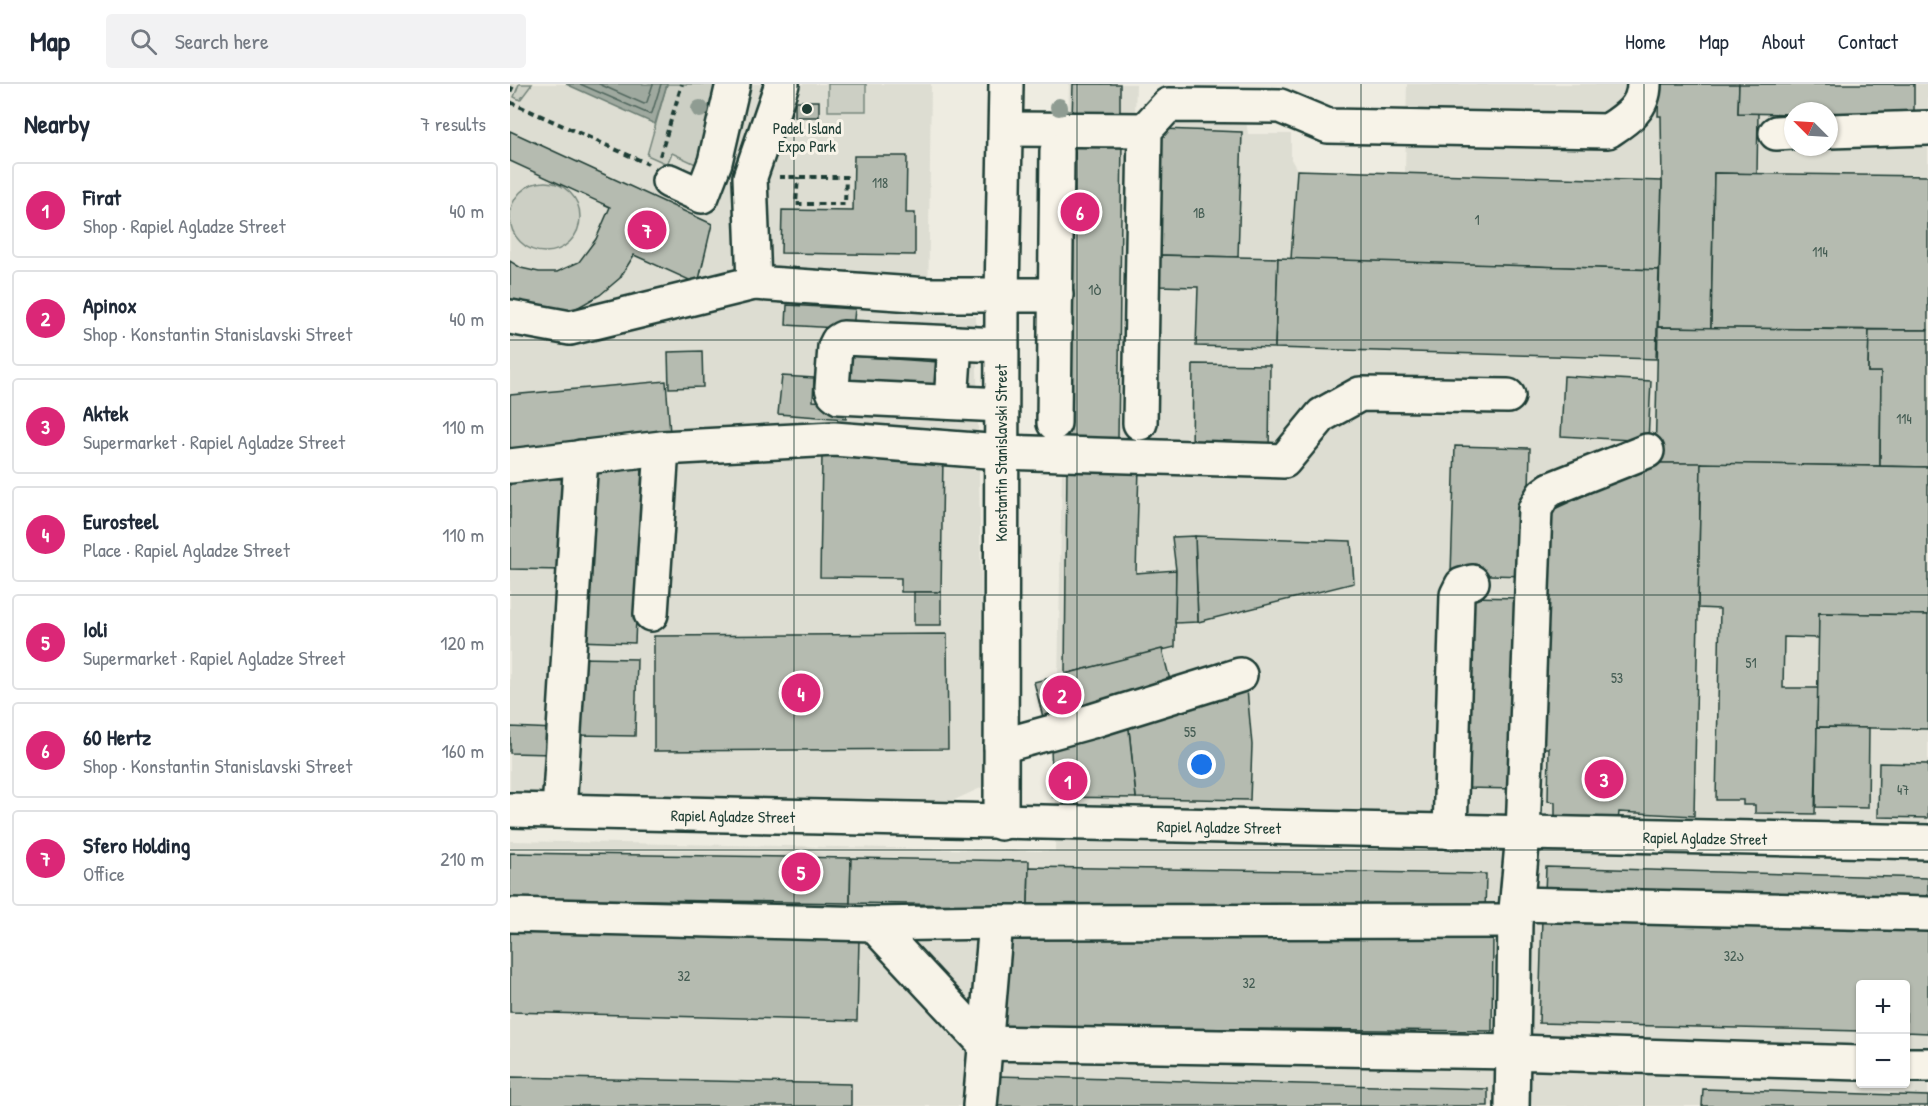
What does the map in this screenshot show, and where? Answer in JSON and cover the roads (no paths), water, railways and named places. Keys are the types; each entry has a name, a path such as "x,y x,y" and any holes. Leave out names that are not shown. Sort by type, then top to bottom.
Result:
{"street":[{"path":"662,174 702,196 715,162 733,84"},
{"path":"754,283 750,177 782,84"},
{"name":"Konstantin Stanislavski Street","path":"1000,823 1001,345 1006,84"},
{"path":"1140,423 1144,130 1168,105 1280,106 1328,126 1608,131 1629,117 1644,96 1644,84"},
{"path":"1838,131 1928,128"},
{"path":"1006,129 1144,130"},
{"path":"1054,423 1057,151"},
{"path":"510,317 570,328 754,283 928,295 1056,295"},
{"path":"1001,345 843,338 835,347 832,388 839,397 1001,405"},
{"path":"951,402 955,344"},
{"path":"510,466 662,448 834,439 1001,452 1284,461 1322,415 1360,394 1509,396"},
{"path":"651,614 662,448"},
{"path":"1512,1106 1516,913 1523,834 1535,509 1543,495 1551,489 1647,451"},
{"path":"560,812 581,457"},
{"path":"1450,832 1457,595 1462,585 1472,582"},
{"path":"1001,746 1092,721 1240,675"},
{"name":"Rapiel Agladze Street","path":"510,810 1000,823 1928,842"},
{"path":"510,915 873,924 1516,913 1928,914"},
{"path":"980,1106 996,922"},
{"path":"873,924 984,1042 1513,1052 1856,1063"},
{"path":"1910,1065 1928,1065"}],"water":[{"path":"566,84 667,84 655,124"}],"place":[{"name":"Padel Island Expo Park","path":"807,109"},
{"name":"60 Hertz","path":"1080,212"},
{"name":"Sfero Holding","path":"647,230"},
{"name":"Eurosteel","path":"801,693"},
{"name":"Apinox","path":"1062,695"},
{"name":"Aktek","path":"1604,779"},
{"name":"Firat","path":"1068,781"},
{"name":"Ioli","path":"801,872"}]}
